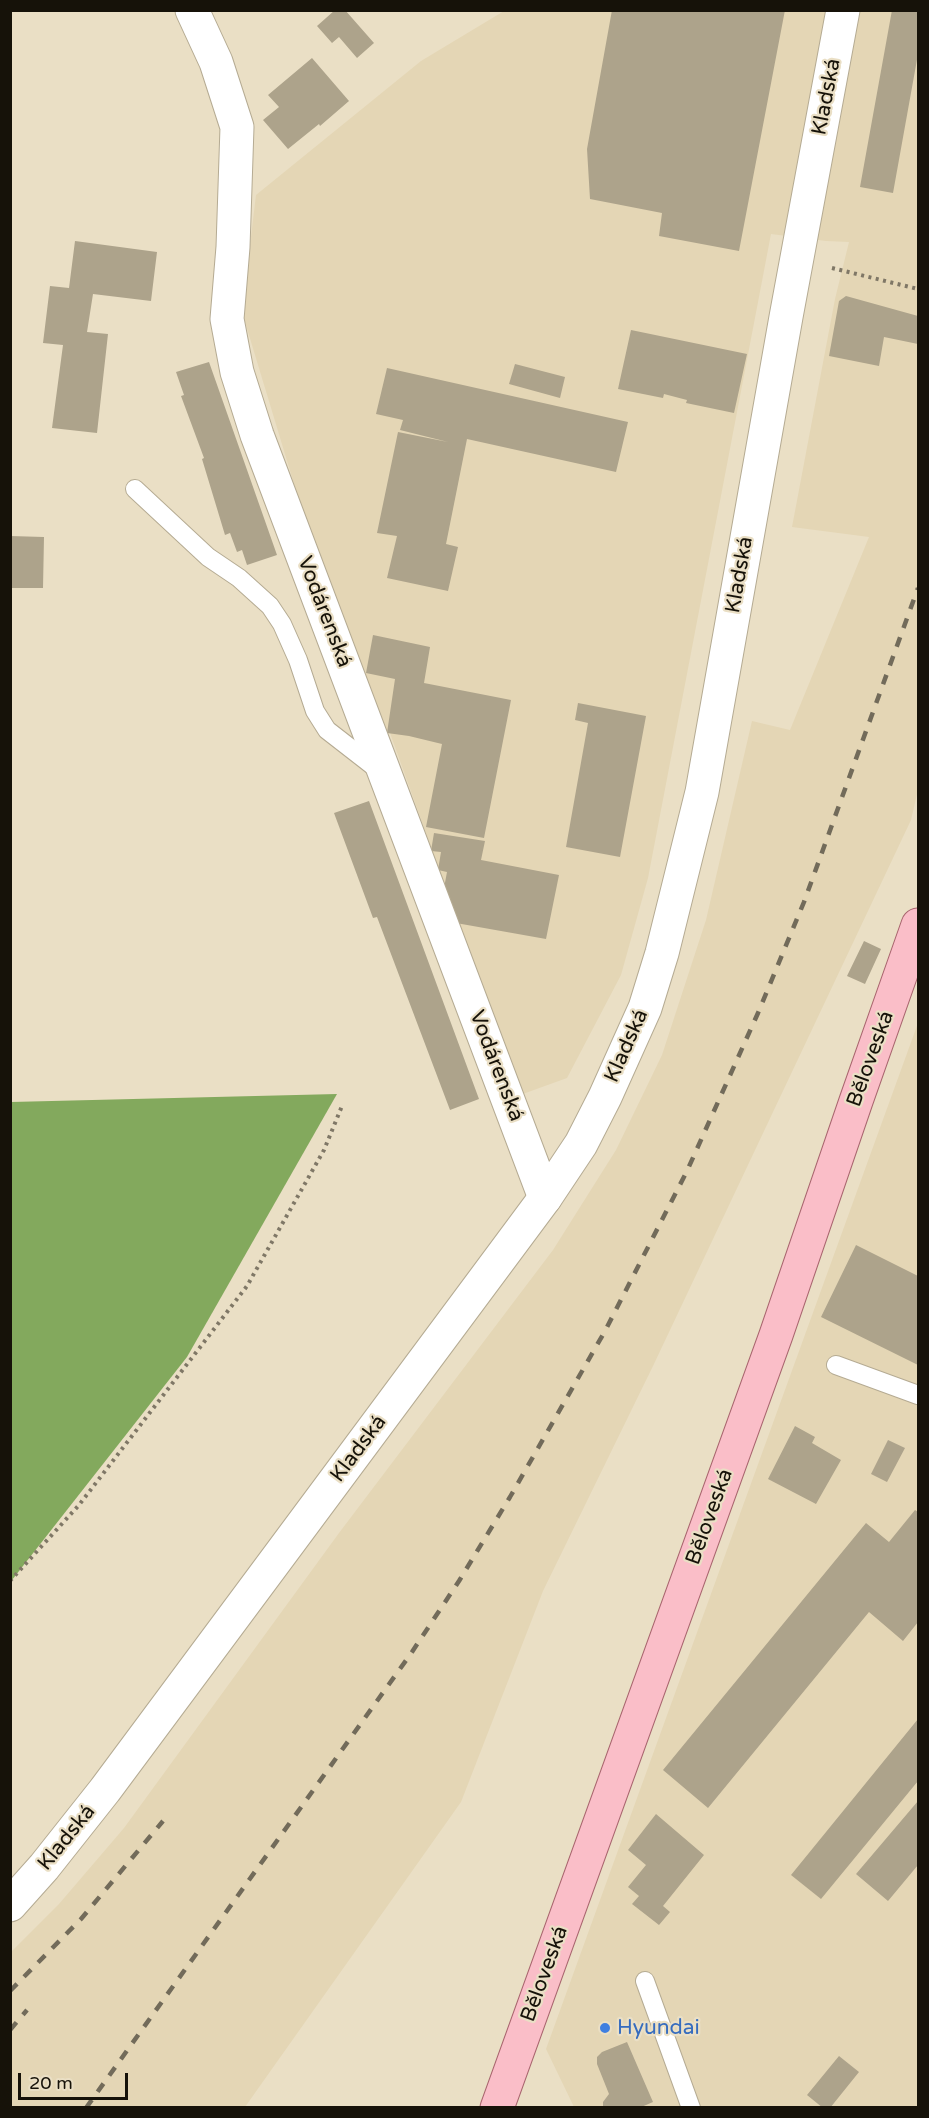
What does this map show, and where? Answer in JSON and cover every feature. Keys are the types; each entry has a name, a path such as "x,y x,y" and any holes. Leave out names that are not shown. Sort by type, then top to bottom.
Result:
{"main road":[{"name":"Vodárenská","path":"192,10 216,62 237,127 234,247 227,319 237,372 257,435 545,1198"},
{"name":"Kladská","path":"10,1905 44,1867 105,1790 545,1198 581,1144 645,1008 662,953 702,792 796,260 843,10"},
{"name":"Běloveská","path":"497,2108 776,1335 918,925"}],"lane":[{"path":"135,489 208,557 239,578 270,606 282,624 315,711 327,730 387,777"},
{"path":"836,1365 918,1395"},
{"path":"645,1981 691,2108"}],"path":[{"path":"796,260 918,289"},
{"path":"10,1581 79,1505 247,1286 324,1150 342,1106"}],"shaded area":[{"path":"504,11 918,11 918,790 911,820 653,1366 543,1591 461,1802 245,2107 11,2108 11,1952 59,1904 124,1828 339,1533 553,1250 616,1150 662,1055 706,920 752,721 790,730 869,537 792,527 835,299 849,242 771,234 648,878 621,975 567,1078 520,1095 390,733 370,735 242,312 256,195 421,61"},
{"path":"918,1023 918,2107 574,2107 546,2049"}],"green space":[{"path":"337,1094 187,1357 12,1580 11,1102"}],"building":[{"path":"335,10 345,10 374,43 357,58 339,37 332,43 317,26"},
{"path":"612,10 785,10 739,251 659,236 662,213 590,199 587,149"},
{"path":"892,10 918,10 918,54 893,193 860,187"},
{"path":"312,58 349,101 288,149 263,120 279,107 268,95"},
{"path":"75,241 157,252 151,301 93,294 87,332 108,334 97,433 52,428 63,345 43,343 50,286 69,288"},
{"path":"846,296 918,316 918,344 884,337 879,366 829,356 839,301"},
{"path":"631,330 747,354 734,413 686,403 687,400 664,394 663,398 618,389"},
{"path":"209,362 277,555 247,565 242,550 237,552 230,533 225,535 202,459 204,458 181,396 184,395 176,372"},
{"path":"515,364 565,377 560,398 509,384"},
{"path":"387,368 628,422 616,472 467,439 446,544 458,547 448,591 387,578 397,536 377,533 398,432 448,442 400,430 403,420 376,414"},
{"path":"10,536 44,537 43,588 10,588"},
{"path":"373,635 430,647 424,683 511,700 484,838 426,827 442,744 387,733 395,679 366,673"},
{"path":"578,703 646,716 620,857 566,847 588,723 575,720"},
{"path":"369,801 479,1099 450,1110 377,917 373,918 334,813"},
{"path":"434,833 485,841 481,860 559,875 546,939 456,923 444,888 447,872 438,870 441,852 431,851"},
{"path":"864,941 881,949 865,984 847,976"},
{"path":"856,1245 918,1276 918,1365 821,1317"},
{"path":"795,1426 815,1437 812,1443 841,1460 816,1504 768,1479"},
{"path":"888,1440 905,1448 887,1482 871,1474"},
{"path":"915,1510 918,1512 918,1622 903,1641 869,1612 708,1808 663,1770 866,1523 889,1542"},
{"path":"918,1719 918,1781 821,1899 791,1875"},
{"path":"918,1801 918,1865 888,1901 856,1874"},
{"path":"656,1814 704,1855 663,1906 670,1912 659,1925 632,1904 639,1896 628,1887 646,1865 628,1850"},
{"path":"627,2042 653,2102 639,2108 603,2108 603,2102 609,2094 597,2064 597,2057 602,2052"},
{"path":"839,2056 859,2072 830,2108 823,2108 807,2095"}],"railway":[{"path":"86,2108 412,1652 510,1497 605,1331 687,1171 758,1013 804,902 918,588"},
{"path":"10,1991 81,1919 163,1821"},
{"path":"10,2030 27,2010"}],"place":[{"name":"Hyundai","path":"605,2028"}]}
